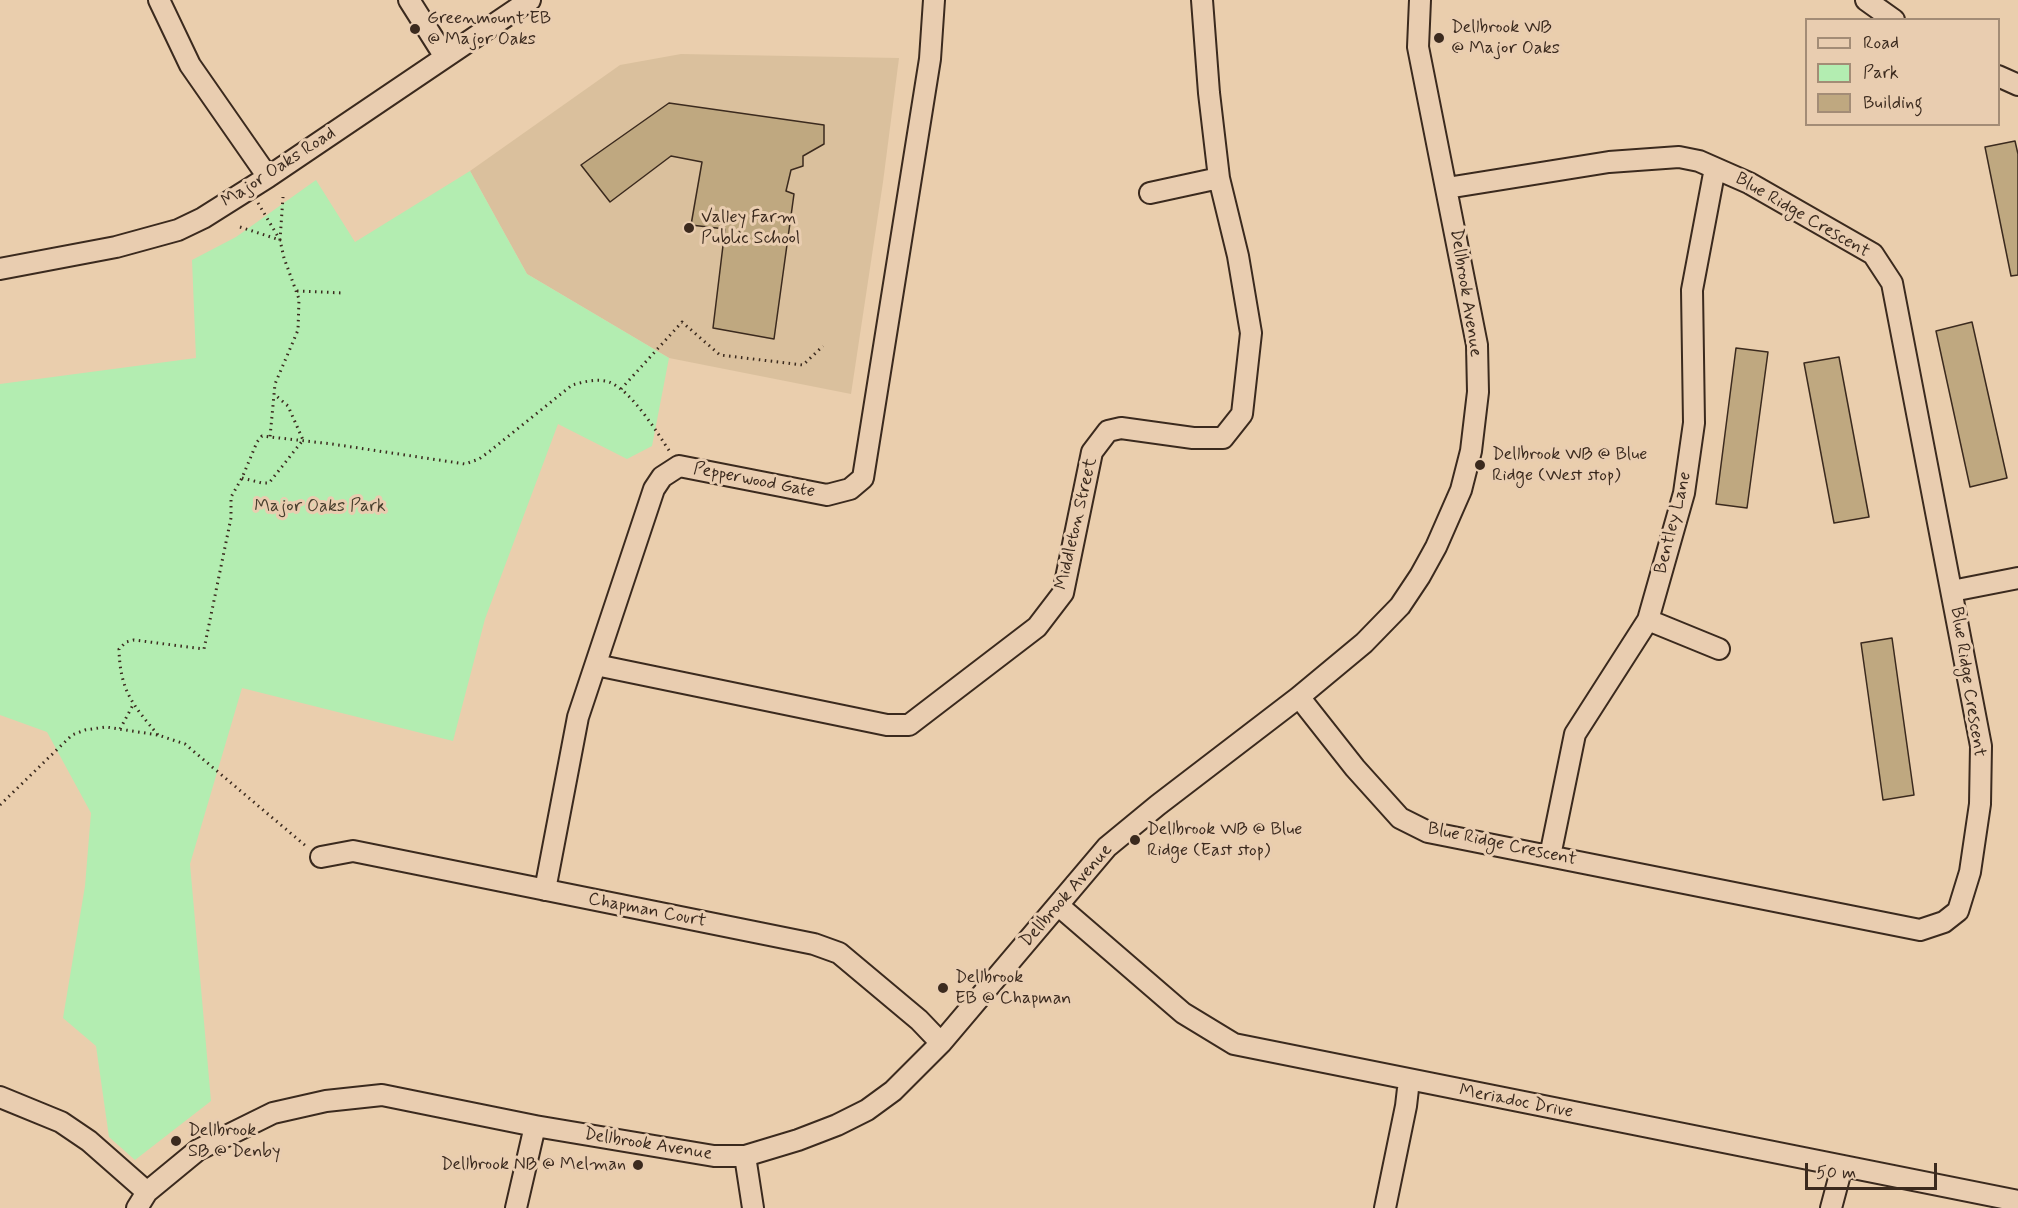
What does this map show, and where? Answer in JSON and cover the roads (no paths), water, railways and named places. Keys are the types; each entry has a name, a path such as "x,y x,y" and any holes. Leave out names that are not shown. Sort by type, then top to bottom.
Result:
{"street":[{"path":"159,0 190,65 268,177"},
{"path":"409,0 445,57"},
{"name":"Major Oaks Road","path":"0,269 116,247 178,230 203,218 250,189 530,0"},
{"name":"Pepperwood Gate","path":"545,890 578,717 654,489 662,477 679,466 827,495 850,489 863,478 927,80 934,0"},
{"name":"Middleton Street","path":"596,665 887,725 909,725 1037,627 1063,594 1092,452 1108,431 1121,428 1193,438 1224,438 1242,414 1251,333 1238,256 1219,178 1209,93 1202,0"},
{"name":"Dellbrook Avenue","path":"142,1200 198,1150 273,1113 326,1101 382,1095 535,1126 705,1155 744,1156 798,1140 837,1125 867,1110 893,1091 941,1043 1107,847 1299,697 1364,643 1400,606 1436,547 1461,490 1470,451 1478,392 1477,345 1419,47 1420,0"},
{"path":"1866,0 1891,18"},
{"path":"2000,77 2018,85"},
{"name":"Blue Ridge Crescent","path":"1299,697 1355,768 1400,818 1428,832 1920,930 1944,922 1958,911 1970,872 1980,804 1981,746 1892,283 1873,254 1749,183 1699,160 1679,157 1609,162 1447,188"},
{"name":"Bentley Lane","path":"1550,856 1575,734 1648,620 1684,493 1694,423 1692,290 1715,168"},
{"path":"1150,193 1219,178"},
{"path":"1952,591 2018,578"},
{"path":"1648,620 1719,649"},
{"name":"Chapman Court","path":"321,857 353,851 814,944 839,953 919,1020 941,1043"},
{"name":"Meriadoc Drive","path":"1059,906 1183,1013 1234,1044 2018,1202"},
{"path":"1385,1208 1406,1106 1409,1080"},
{"path":"0,1097 61,1122 89,1141 142,1200"},
{"path":"516,1208 535,1126"},
{"path":"744,1156 753,1208"},
{"path":"1831,1208 1842,1167"}],"place":[{"name":"Greenmount EB @ Major Oaks","path":"415,29"},
{"name":"Dellbrook WB @ Major Oaks","path":"1439,38"},
{"name":"Valley Farm Public School","path":"689,228"},
{"name":"Dellbrook WB @ Blue Ridge (West stop)","path":"1480,465"},
{"name":"Dellbrook WB @ Blue Ridge (East stop)","path":"1135,840"},
{"name":"Dellbrook EB @ Chapman","path":"943,988"},
{"name":"Dellbrook SB @ Denby","path":"176,1141"},
{"name":"Dellbrook NB @ Melman","path":"638,1165"}],"park label":[{"name":"Major Oaks Park","path":"320,507"}]}
